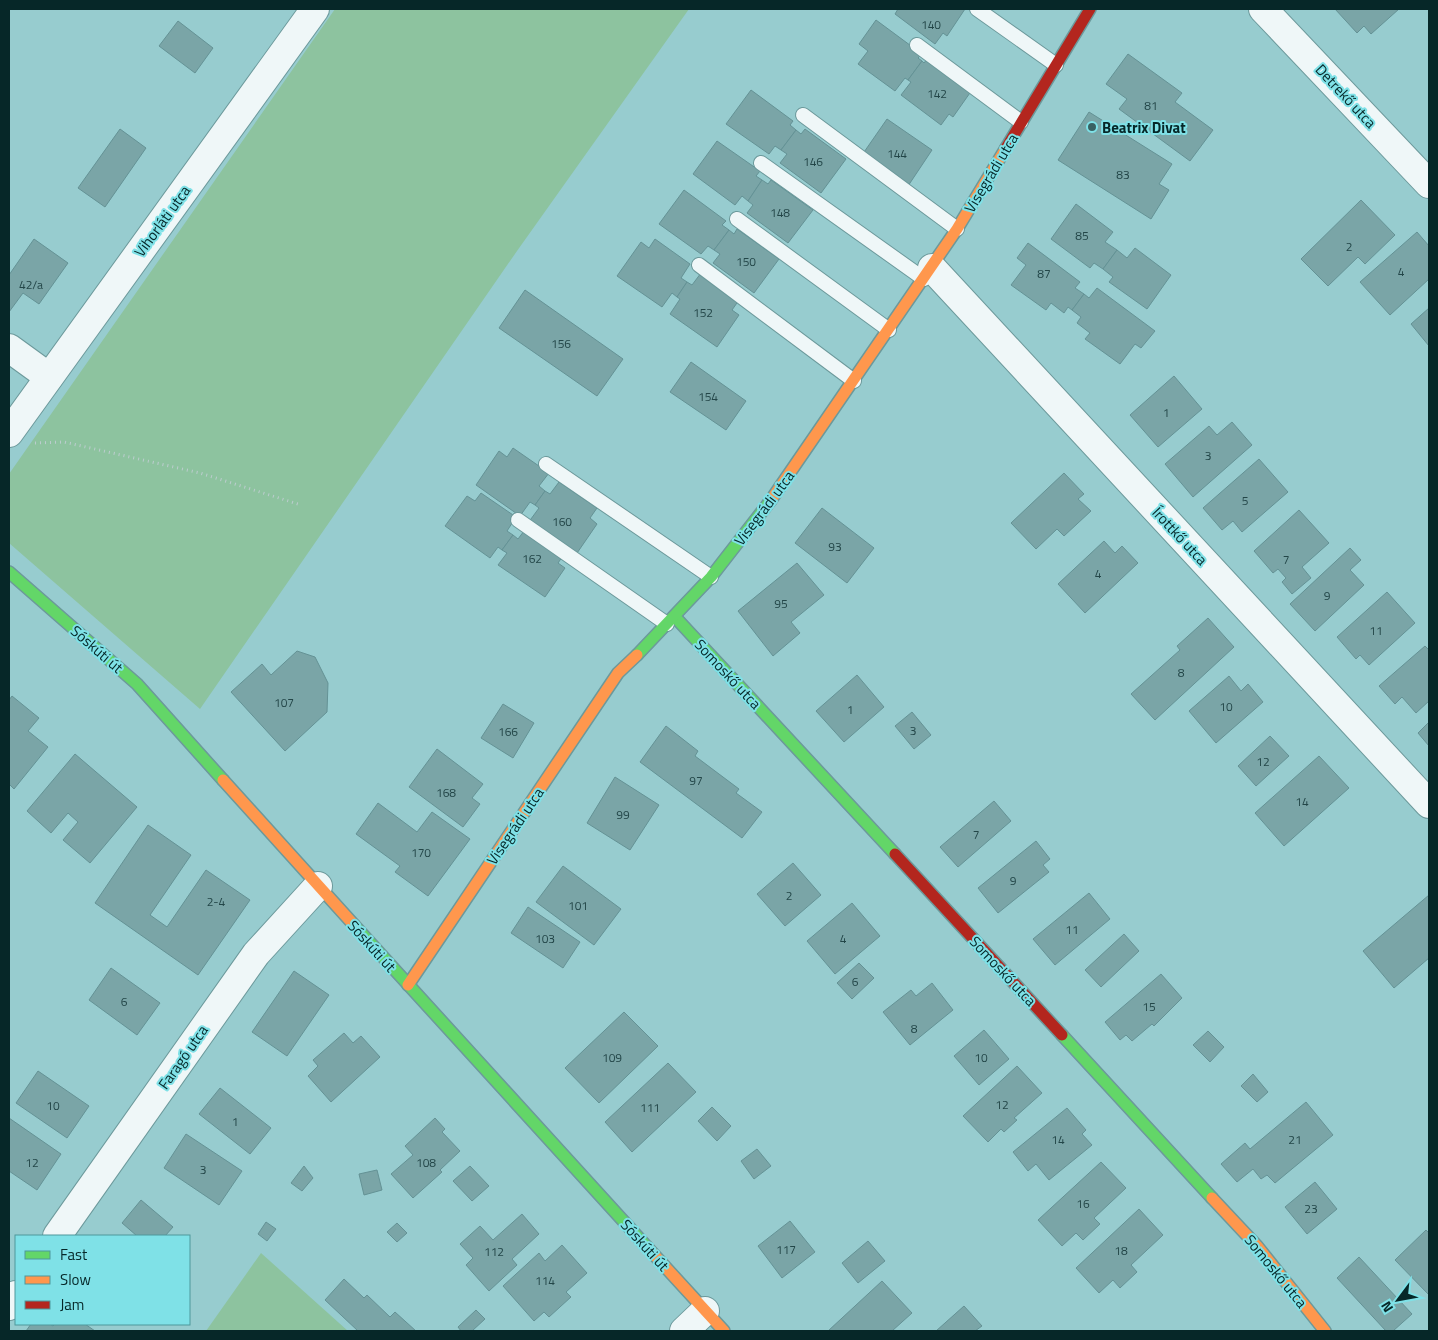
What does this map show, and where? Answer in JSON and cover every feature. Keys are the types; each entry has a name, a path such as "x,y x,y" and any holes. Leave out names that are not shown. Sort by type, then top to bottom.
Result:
{"street":[{"name":"Vihorláti utca","path":"18,438 49,377 316,9"},
{"name":"Detrekő utca","path":"1264,9 1429,184"},
{"name":"Visegrádi utca","path":"408,985 618,673 671,621 711,577 774,498 957,229 1056,65 1083,11"},
{"name":"Írottkő utca","path":"928,274 1429,804"},
{"path":"9,348 49,377"},
{"name":"Sóskúti út","path":"9,572 137,684 318,886 724,1331"},
{"name":"Somoskő utca","path":"671,621 1257,1246 1325,1331"},
{"name":"Faragó utca","path":"59,1235 256,954 318,886"},
{"path":"684,1331 705,1311"}],"lane":[{"path":"978,9 1056,65"},
{"path":"917,45 1021,122"},
{"path":"803,115 957,229"},
{"path":"761,164 928,274"},
{"path":"737,220 889,330"},
{"path":"700,265 854,381"},
{"path":"546,464 711,577"},
{"path":"518,520 671,621"}],"path":[{"path":"18,438 64,442 200,474 301,506"}],"green space":[{"path":"335,9 689,9 517,251 200,709 9,543 9,474"},
{"path":"261,1253 348,1331 206,1331"}],"building":[{"path":"898,9 965,9 947,36 943,33 935,44 895,14"},
{"path":"1335,9 1399,9 1371,34 1364,26 1357,33"},
{"path":"876,20 922,54 918,58 922,61 908,80 905,78 895,91 858,64 868,51 859,44"},
{"path":"178,21 213,48 195,73 159,46"},
{"path":"1128,54 1182,93 1175,102 1213,130 1190,161 1119,109 1127,99 1106,84"},
{"path":"928,58 972,90 953,117 949,114 941,125 901,95 911,82 908,80 922,61 924,63"},
{"path":"751,90 793,121 790,125 796,130 781,150 775,146 769,154 726,124"},
{"path":"1089,112 1172,164 1159,184 1169,190 1151,219 1058,160"},
{"path":"887,119 932,150 908,186 862,155"},
{"path":"120,129 146,148 105,207 78,188"},
{"path":"805,129 846,159 821,193 780,163 787,154 781,150 796,130 801,134"},
{"path":"717,141 760,171 756,176 762,180 748,201 742,196 735,205 693,174"},
{"path":"762,180 768,184 771,180 813,210 788,243 747,213 753,205 748,201"},
{"path":"684,190 726,221 722,225 729,230 714,250 708,246 701,254 659,224"},
{"path":"1361,200 1395,235 1365,264 1358,257 1328,286 1301,259"},
{"path":"1076,204 1113,232 1105,242 1117,250 1103,269 1094,263 1090,268 1051,239"},
{"path":"737,229 779,259 754,293 713,263 720,254 714,250 729,230 734,234"},
{"path":"1417,232 1429,246 1429,279 1390,315 1360,282"},
{"path":"34,239 68,263 39,304 23,293 9,312 9,275"},
{"path":"655,239 690,264 681,278 687,282 677,297 672,293 662,307 617,276 641,242 649,248"},
{"path":"1028,243 1080,282 1075,288 1084,294 1072,310 1068,307 1064,313 1051,303 1046,310 1011,285 1026,265 1017,258"},
{"path":"1135,248 1171,275 1147,309 1109,282 1113,277 1103,269 1117,250 1127,258"},
{"path":"701,273 739,300 732,310 739,315 717,347 670,314 680,299 677,297 687,282 692,285"},
{"path":"1097,288 1155,331 1141,348 1135,344 1120,364 1085,339 1090,333 1077,323 1081,317 1072,310 1084,294 1089,298"},
{"path":"525,290 623,359 597,396 499,328"},
{"path":"1429,308 1429,346 1411,324"},
{"path":"691,362 746,401 726,430 670,392"},
{"path":"1174,376 1202,409 1158,447 1130,415"},
{"path":"1232,422 1252,445 1193,497 1165,464 1209,426 1217,435"},
{"path":"513,448 549,473 539,486 545,491 535,505 530,502 520,516 476,485 499,451 507,457"},
{"path":"1259,459 1288,492 1242,532 1233,521 1222,530 1203,508"},
{"path":"1064,473 1084,494 1078,499 1091,511 1064,536 1057,529 1036,549 1011,523"},
{"path":"559,482 597,508 590,518 597,524 575,556 528,523 539,508 535,505 545,491 550,494"},
{"path":"481,493 516,517 507,531 513,535 502,550 498,547 490,558 445,526 467,496 475,501"},
{"path":"822,508 874,548 847,583 795,543"},
{"path":"1299,510 1329,543 1302,567 1311,578 1292,594 1282,582 1286,578 1278,569 1273,573 1254,551"},
{"path":"527,527 565,553 558,563 565,568 545,597 498,565 507,553 502,550 513,535 518,539"},
{"path":"1104,541 1115,553 1122,546 1138,563 1085,613 1058,584"},
{"path":"1350,548 1361,560 1350,570 1364,585 1315,631 1290,604"},
{"path":"797,563 824,595 791,622 800,633 773,656 738,611"},
{"path":"1387,592 1415,623 1369,665 1360,655 1356,659 1337,637"},
{"path":"1208,618 1234,647 1155,720 1131,694 1180,650 1177,646"},
{"path":"1425,646 1429,650 1429,701 1416,713 1402,697 1395,704 1379,686"},
{"path":"297,651 315,657 328,683 327,712 285,751 231,692 262,664 271,675"},
{"path":"857,675 884,707 844,742 816,711"},
{"path":"1229,676 1241,691 1248,684 1263,702 1216,743 1189,711"},
{"path":"12,696 39,718 28,731 48,747 14,789 9,784 9,700"},
{"path":"503,704 534,723 513,758 481,738"},
{"path":"912,712 931,735 914,749 895,726"},
{"path":"1429,722 1429,746 1418,733"},
{"path":"666,726 698,751 695,756 739,789 736,793 762,812 742,838 640,762"},
{"path":"1270,736 1289,756 1256,786 1238,766"},
{"path":"437,749 483,784 472,798 480,804 463,827 409,787"},
{"path":"75,754 137,807 90,863 63,840 78,822 68,813 51,833 27,811"},
{"path":"1319,756 1349,788 1284,846 1255,813"},
{"path":"615,777 659,805 630,850 587,823"},
{"path":"994,801 1011,821 958,867 940,847"},
{"path":"378,803 417,832 432,812 470,839 428,896 395,872 400,866 356,834"},
{"path":"148,825 191,855 150,915 167,927 206,870 250,900 198,975 95,903"},
{"path":"1036,841 1050,859 1043,865 1049,872 998,913 978,888"},
{"path":"793,863 821,895 785,926 757,894"},
{"path":"563,866 621,909 594,945 536,902"},
{"path":"1089,893 1110,919 1055,965 1033,939"},
{"path":"1429,895 1429,958 1394,988 1363,951"},
{"path":"852,903 880,936 835,974 807,941"},
{"path":"528,907 580,942 563,968 511,933"},
{"path":"1124,934 1139,951 1101,987 1085,970"},
{"path":"859,963 874,978 852,999 837,983"},
{"path":"111,968 160,1003 137,1035 89,1000"},
{"path":"294,971 329,995 287,1056 252,1032"},
{"path":"1161,974 1182,998 1154,1026 1152,1024 1132,1041 1126,1035 1120,1040 1105,1022"},
{"path":"932,983 953,1010 910,1045 883,1012 911,990 916,996"},
{"path":"624,1012 658,1046 599,1103 565,1068"},
{"path":"984,1030 1009,1059 979,1085 954,1056"},
{"path":"1208,1031 1224,1047 1210,1062 1193,1045"},
{"path":"344,1033 353,1043 361,1036 380,1057 331,1102 308,1076 318,1066 313,1060"},
{"path":"668,1063 696,1092 632,1152 605,1122"},
{"path":"1017,1066 1042,1093 1014,1118 1017,1120 1004,1132 1001,1129 988,1142 963,1116"},
{"path":"38,1071 89,1106 67,1138 16,1103"},
{"path":"1253,1074 1268,1092 1257,1102 1241,1086"},
{"path":"220,1088 271,1128 250,1154 199,1114"},
{"path":"1306,1102 1333,1135 1275,1183 1267,1175 1261,1179 1253,1169 1237,1182 1221,1164 1245,1143 1250,1149"},
{"path":"712,1107 731,1126 717,1141 698,1121"},
{"path":"1067,1108 1086,1130 1082,1134 1092,1145 1049,1180 1036,1164 1028,1171 1013,1152"},
{"path":"9,1118 61,1154 37,1190 9,1171"},
{"path":"435,1118 445,1129 442,1132 460,1151 440,1170 442,1172 413,1198 391,1174 413,1155 405,1146"},
{"path":"186,1134 242,1171 219,1205 164,1168"},
{"path":"757,1149 771,1166 754,1179 741,1161"},
{"path":"1101,1162 1126,1188 1094,1218 1100,1224 1083,1240 1076,1233 1062,1246 1038,1220"},
{"path":"304,1166 313,1178 302,1191 291,1183"},
{"path":"470,1166 489,1186 472,1201 453,1181"},
{"path":"377,1170 382,1190 364,1195 359,1174"},
{"path":"1315,1182 1337,1209 1307,1234 1285,1207"},
{"path":"141,1200 173,1227 166,1235 136,1235 122,1223"},
{"path":"1139,1209 1163,1235 1131,1265 1137,1272 1120,1288 1113,1280 1099,1293 1076,1268"},
{"path":"522,1214 539,1234 512,1259 517,1265 489,1291 466,1265 473,1258 460,1244 480,1226 493,1240"},
{"path":"790,1221 815,1252 782,1278 758,1246"},
{"path":"266,1222 276,1229 267,1241 258,1234"},
{"path":"397,1223 407,1233 397,1242 387,1232"},
{"path":"1426,1230 1429,1233 1429,1295 1395,1260"},
{"path":"868,1241 885,1261 858,1283 842,1263"},
{"path":"562,1245 587,1273 566,1292 571,1297 549,1317 544,1312 534,1321 503,1286 539,1253 545,1261"},
{"path":"1359,1257 1412,1314 1393,1331 1386,1331 1337,1278"},
{"path":"344,1279 364,1298 367,1295 390,1317 395,1312 416,1331 358,1331 325,1300"},
{"path":"882,1281 912,1313 892,1331 828,1331"},
{"path":"964,1306 982,1326 975,1331 936,1331"},
{"path":"476,1310 485,1319 472,1331 461,1331 458,1327"},
{"path":"30,1325 86,1325 95,1331 26,1331"}],"traffic: fast":[{"path":"637,655 711,577 771,500"},
{"path":"9,572 137,684 223,780"},
{"path":"675,617 895,854"},
{"path":"354,925 647,1247"},
{"path":"1062,1035 1212,1198"}],"traffic: slow":[{"path":"771,500 957,229 1006,148"},
{"path":"408,985 618,673 637,655"},
{"path":"223,780 354,925"},
{"path":"1212,1198 1257,1246 1325,1331"},
{"path":"647,1247 724,1331"}],"traffic: jam":[{"path":"1006,148 1090,9"},
{"path":"895,854 1062,1035"}],"place":[{"name":"Beatrix Divat","path":"1092,127"}]}
